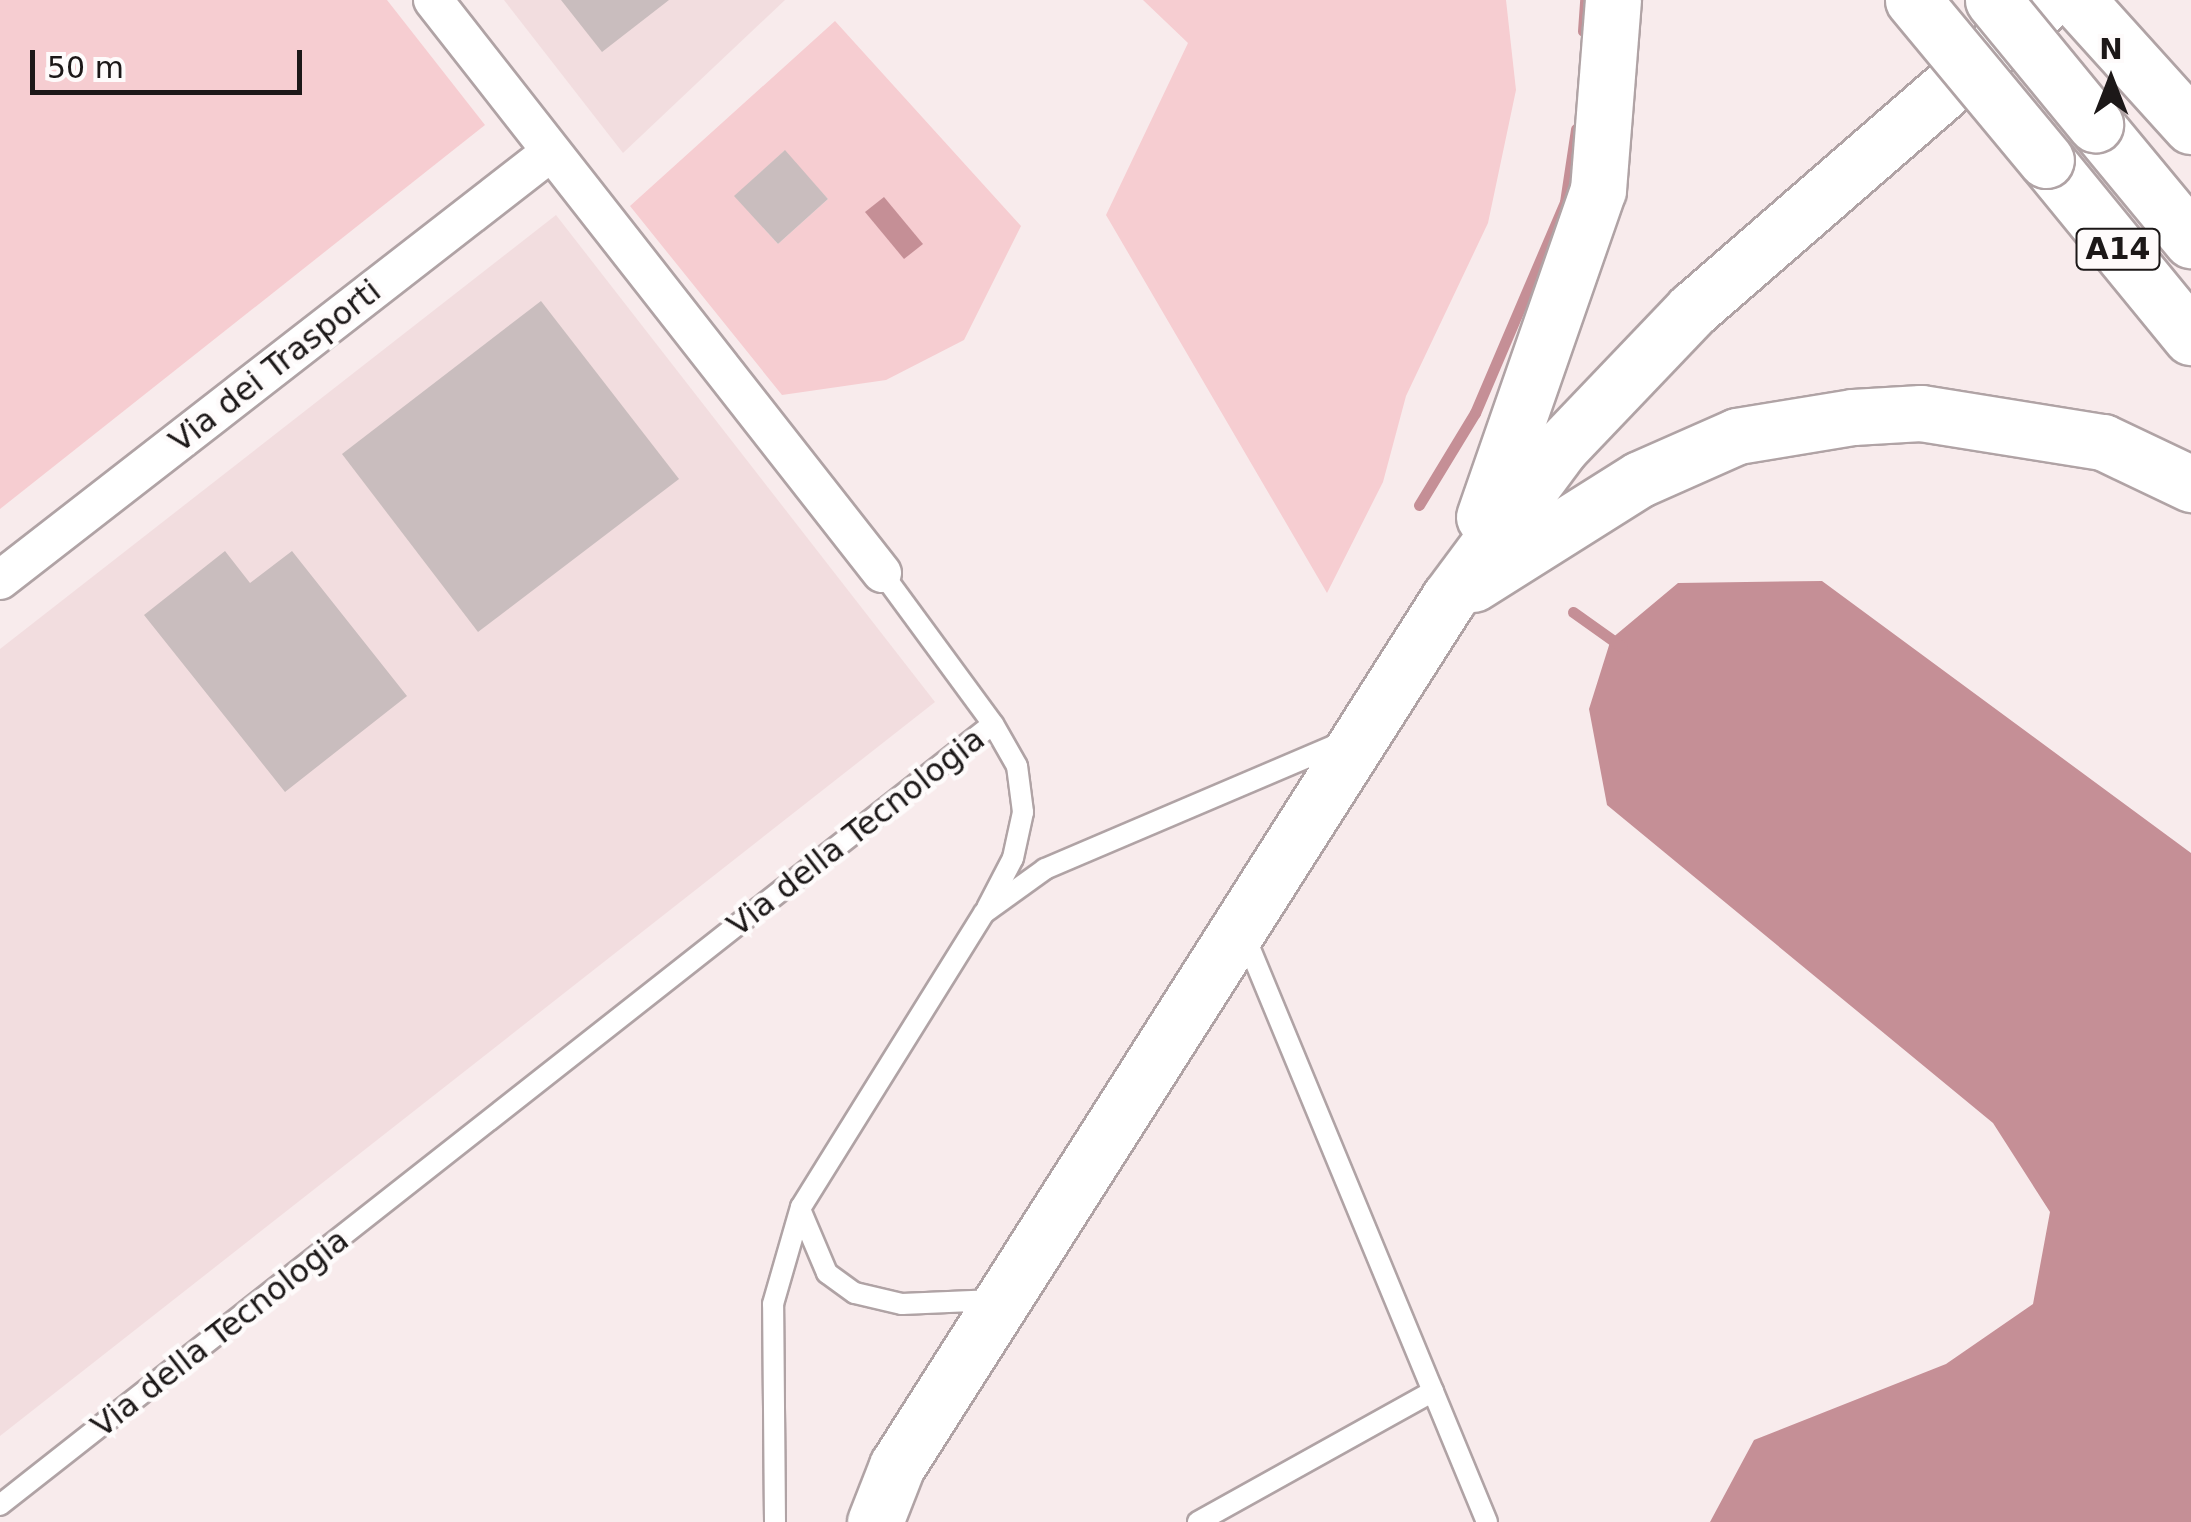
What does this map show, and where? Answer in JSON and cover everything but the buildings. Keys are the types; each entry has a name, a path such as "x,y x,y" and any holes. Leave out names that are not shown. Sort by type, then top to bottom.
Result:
{"highway":[{"path":"1450,598 1511,452 1598,190 1613,0"},
{"name":"A14","path":"1913,0 2191,337"},
{"name":"A14","path":"1993,0 2191,240"},
{"path":"874,1522 897,1466 1363,734 1450,598 1562,446 1692,310 2049,0"},
{"path":"2076,0 2191,126"},
{"path":"1450,598 1640,479 1737,436 1834,420 1921,413 2102,442 2191,484"}],"street":[{"name":"Via della Tecnologia","path":"433,0 882,573"},
{"name":"Via dei Trasporti","path":"0,580 551,152"}],"lane":[{"name":"Via della Tecnologia","path":"0,1506 993,724 882,573"},
{"path":"774,1522 773,1304 801,1208 984,913 1013,858 1022,812 1017,766 993,724"},
{"path":"984,913 1045,869 1363,734"},
{"path":"1241,926 1487,1522"},
{"path":"801,1208 808,1243 854,1293 902,1304 1003,1299"},
{"path":"1198,1522 1432,1391"}],"shaded area":[{"path":"0,0 387,0 485,125 0,509"},
{"path":"504,0 785,0 623,153"},
{"path":"1143,0 1506,0 1516,90 1488,223 1406,396 1383,482 1327,593 1106,215 1188,43"},
{"path":"835,21 1021,226 964,340 886,380 782,395 630,206","holes":["784,151 828,199 778,244 735,196"]},
{"path":"884,197 923,244 904,259 865,212"},
{"path":"556,215 935,702 0,1436 0,649"},
{"path":"1822,581 2191,853 2191,1522 1710,1522 1754,1440 1946,1364 2033,1304 2050,1212 1993,1123 1607,805 1589,709 1611,639 1678,583"}],"waterway":[{"path":"1583,31 1585,0"},
{"path":"1419,505 1475,413 1565,202 1576,129"},
{"path":"1573,612 1622,647"}]}
